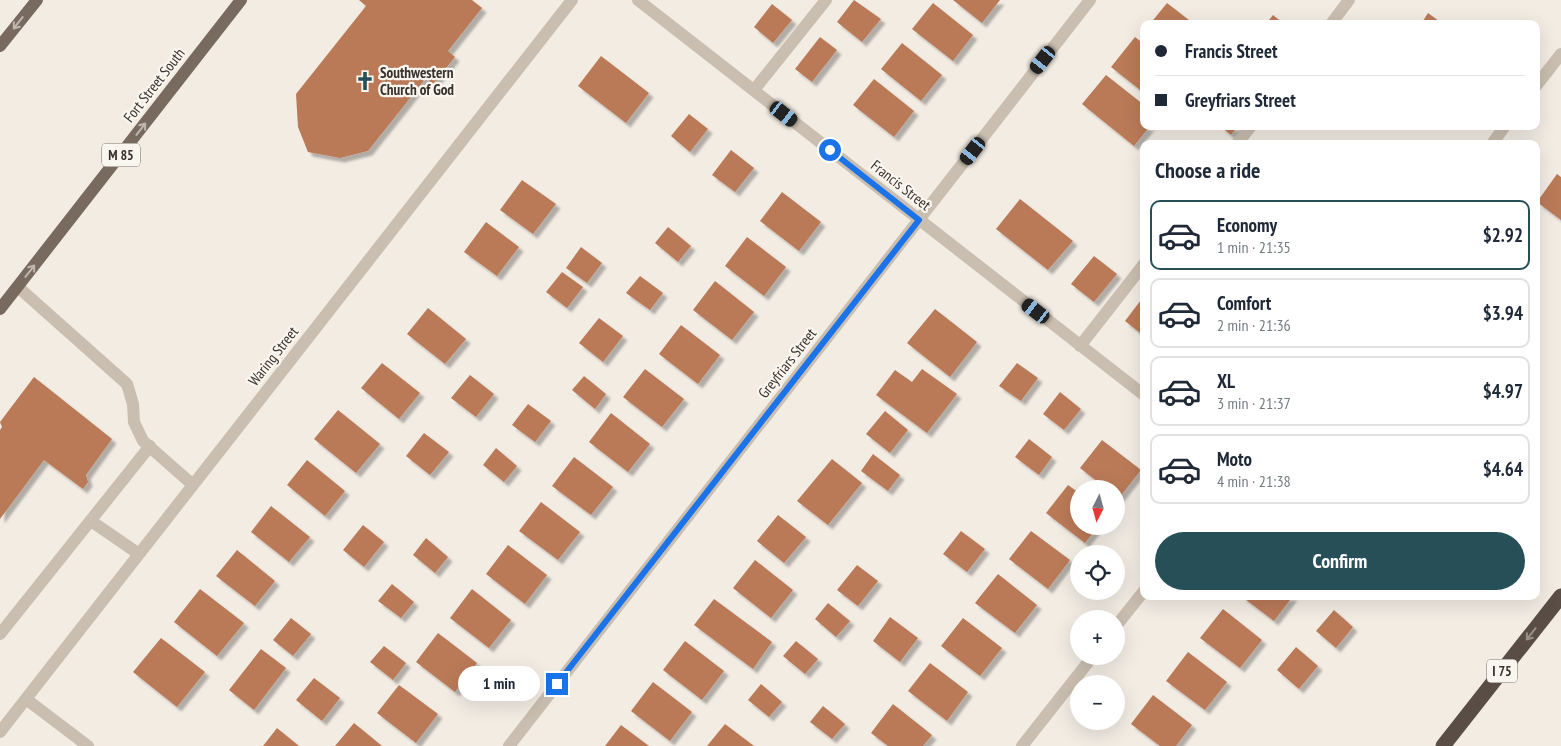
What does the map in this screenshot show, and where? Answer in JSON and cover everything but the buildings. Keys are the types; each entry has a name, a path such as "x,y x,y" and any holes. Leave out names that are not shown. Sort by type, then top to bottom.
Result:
{"highway":[{"name":"I 75","path":"1443,746 1561,596"}],"main road":[{"path":"0,46 37,0"},
{"name":"Fort Street South","path":"0,309 241,0"}],"street":[{"name":"Waring Street","path":"0,732 572,0"},
{"name":"Francis Street","path":"638,0 1140,393"},
{"path":"754,90 826,0"},
{"name":"Greyfriars Street","path":"509,746 1090,0"},
{"path":"1334,20 1349,0"},
{"path":"1540,81 1561,54"},
{"path":"1240,140 1248,130"},
{"path":"1080,346 1140,269"},
{"path":"18,286 127,384 133,404 134,422 143,440 193,485"},
{"path":"0,634 150,446"},
{"path":"91,521 139,554"},
{"path":"1125,615 1140,596"},
{"path":"1022,746 1086,665"},
{"path":"26,699 88,746"}],"place":[{"name":"Southwestern Church of God","path":"365,81"}],"route":[{"path":"557,684 919,220 830,150"}]}
